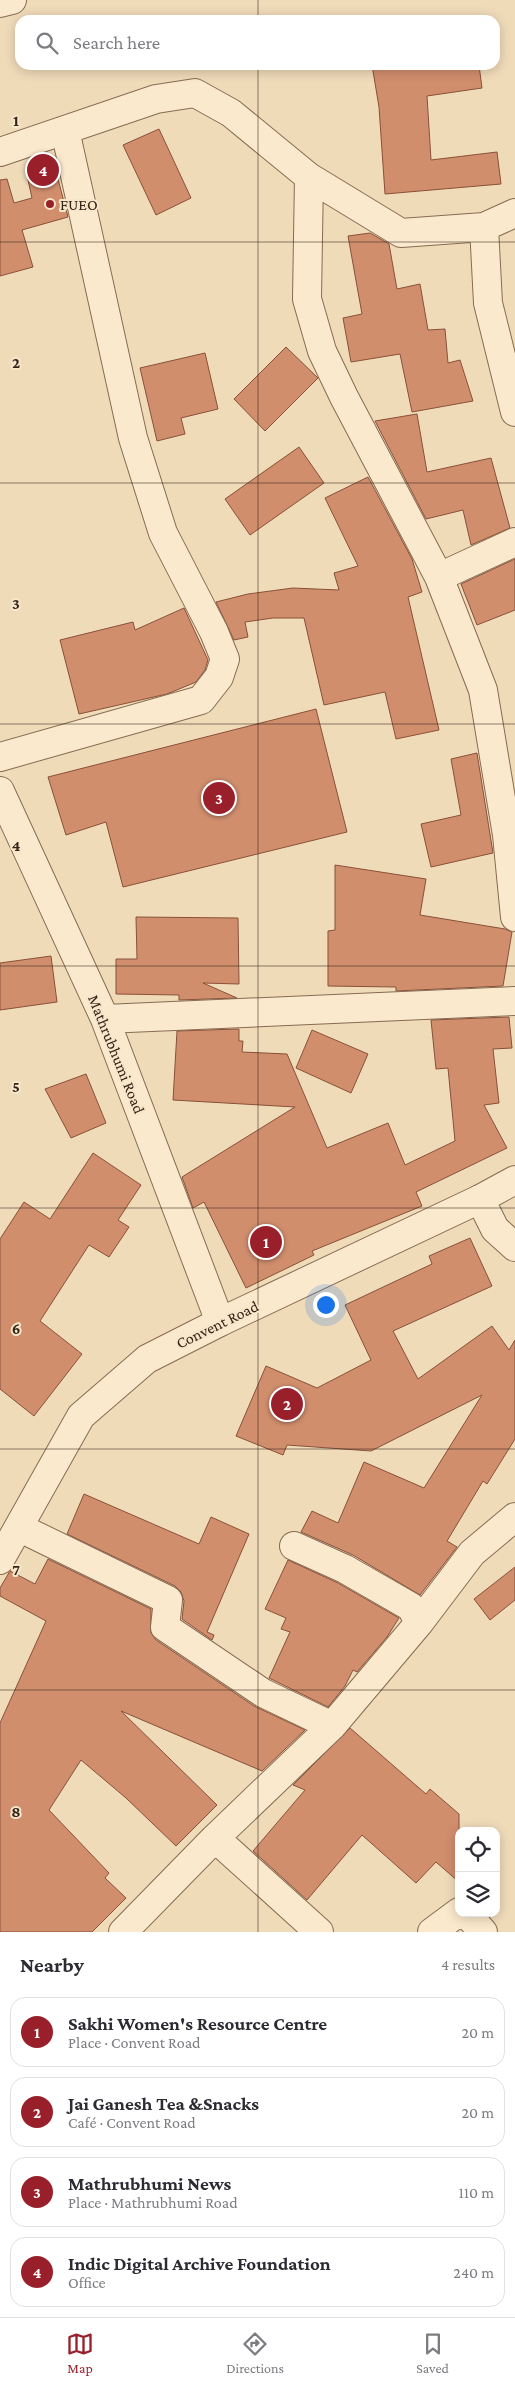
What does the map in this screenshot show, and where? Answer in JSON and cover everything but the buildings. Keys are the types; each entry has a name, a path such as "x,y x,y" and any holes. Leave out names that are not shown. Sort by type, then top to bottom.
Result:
{"street":[{"path":"0,3 12,0"},
{"path":"0,152 156,99 195,94 231,113 309,178 401,233 484,227 515,213"},
{"path":"0,757 201,700 219,677 224,659 214,632 163,533 133,438 65,130"},
{"path":"309,178 307,299 322,351 344,397 439,577 483,690 507,835 515,917"},
{"path":"484,227 488,303 515,412"},
{"path":"439,577 515,542"},
{"name":"Mathrubhumi Road","path":"0,791 105,1019 220,1322"},
{"path":"105,1019 515,1001"},
{"name":"Convent Road","path":"7,1545 81,1416 147,1359 220,1322 480,1200 515,1180"},
{"path":"480,1200 495,1229 515,1248"},
{"path":"128,1930 215,1838 332,1726 419,1623 472,1553 515,1517"},
{"path":"7,1545 168,1600 165,1627 263,1693 332,1726"},
{"path":"294,1546 345,1569 411,1607 419,1623"},
{"path":"215,1838 319,1932"},
{"path":"432,1932 455,1915"},
{"path":"470,1917 483,1932"}],"place":[{"name":"Indic Digital Archive Foundation","path":"43,170"},
{"name":"FUEO","path":"50,204"},
{"name":"Mathrubhumi News","path":"219,798"},
{"name":"Sakhi Women's Resource Centre","path":"266,1242"},
{"name":"Jai Ganesh Tea &Snacks","path":"287,1404"}]}
